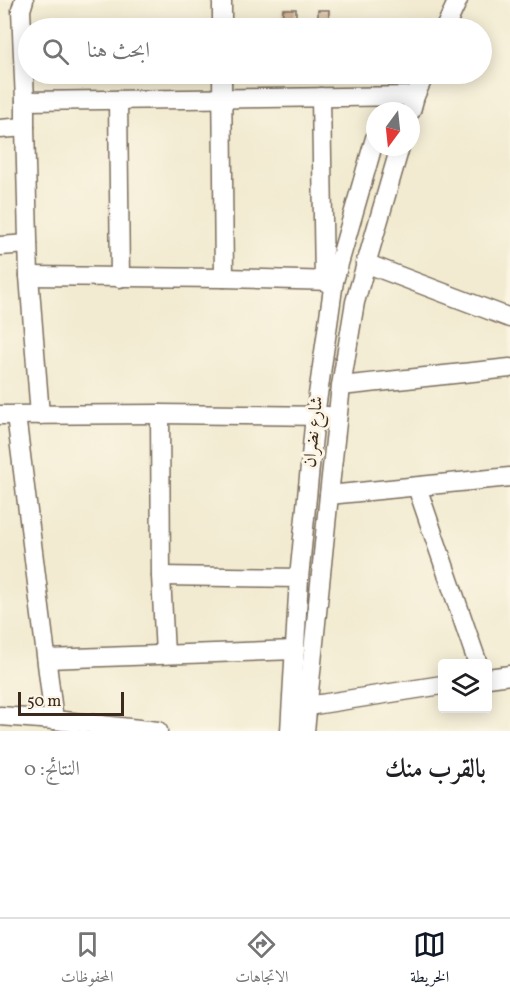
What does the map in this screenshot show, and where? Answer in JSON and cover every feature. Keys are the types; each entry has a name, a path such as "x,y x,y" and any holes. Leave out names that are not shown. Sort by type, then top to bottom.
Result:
{"street":[{"path":"21,18 24,0"},
{"path":"222,0 222,18"},
{"path":"450,18 458,0"},
{"path":"25,84 29,276 40,416"},
{"path":"222,84 224,278"},
{"path":"414,102 421,84"},
{"path":"26,100 321,97 367,102"},
{"path":"29,276 329,281 321,97"},
{"path":"118,100 120,278"},
{"path":"0,129 25,127"},
{"name":"شارع نضران","path":"290,731 299,578 329,281 369,156"},
{"name":"شارع نضران","path":"305,731 341,386 355,302 397,156"},
{"path":"0,246 28,244"},
{"path":"366,263 510,318"},
{"path":"341,386 510,368"},
{"path":"160,414 161,576 165,654"},
{"path":"54,720 47,659 8,415 338,416"},
{"path":"328,495 510,477"},
{"path":"417,486 477,659"},
{"path":"161,576 299,578"},
{"path":"47,659 295,650"},
{"path":"492,677 510,675"},
{"path":"308,706 438,686"},
{"path":"0,716 158,731"}],"building":[{"path":"283,9 296,9 296,18 283,18"},
{"path":"318,10 329,10 329,18 318,18"}]}
